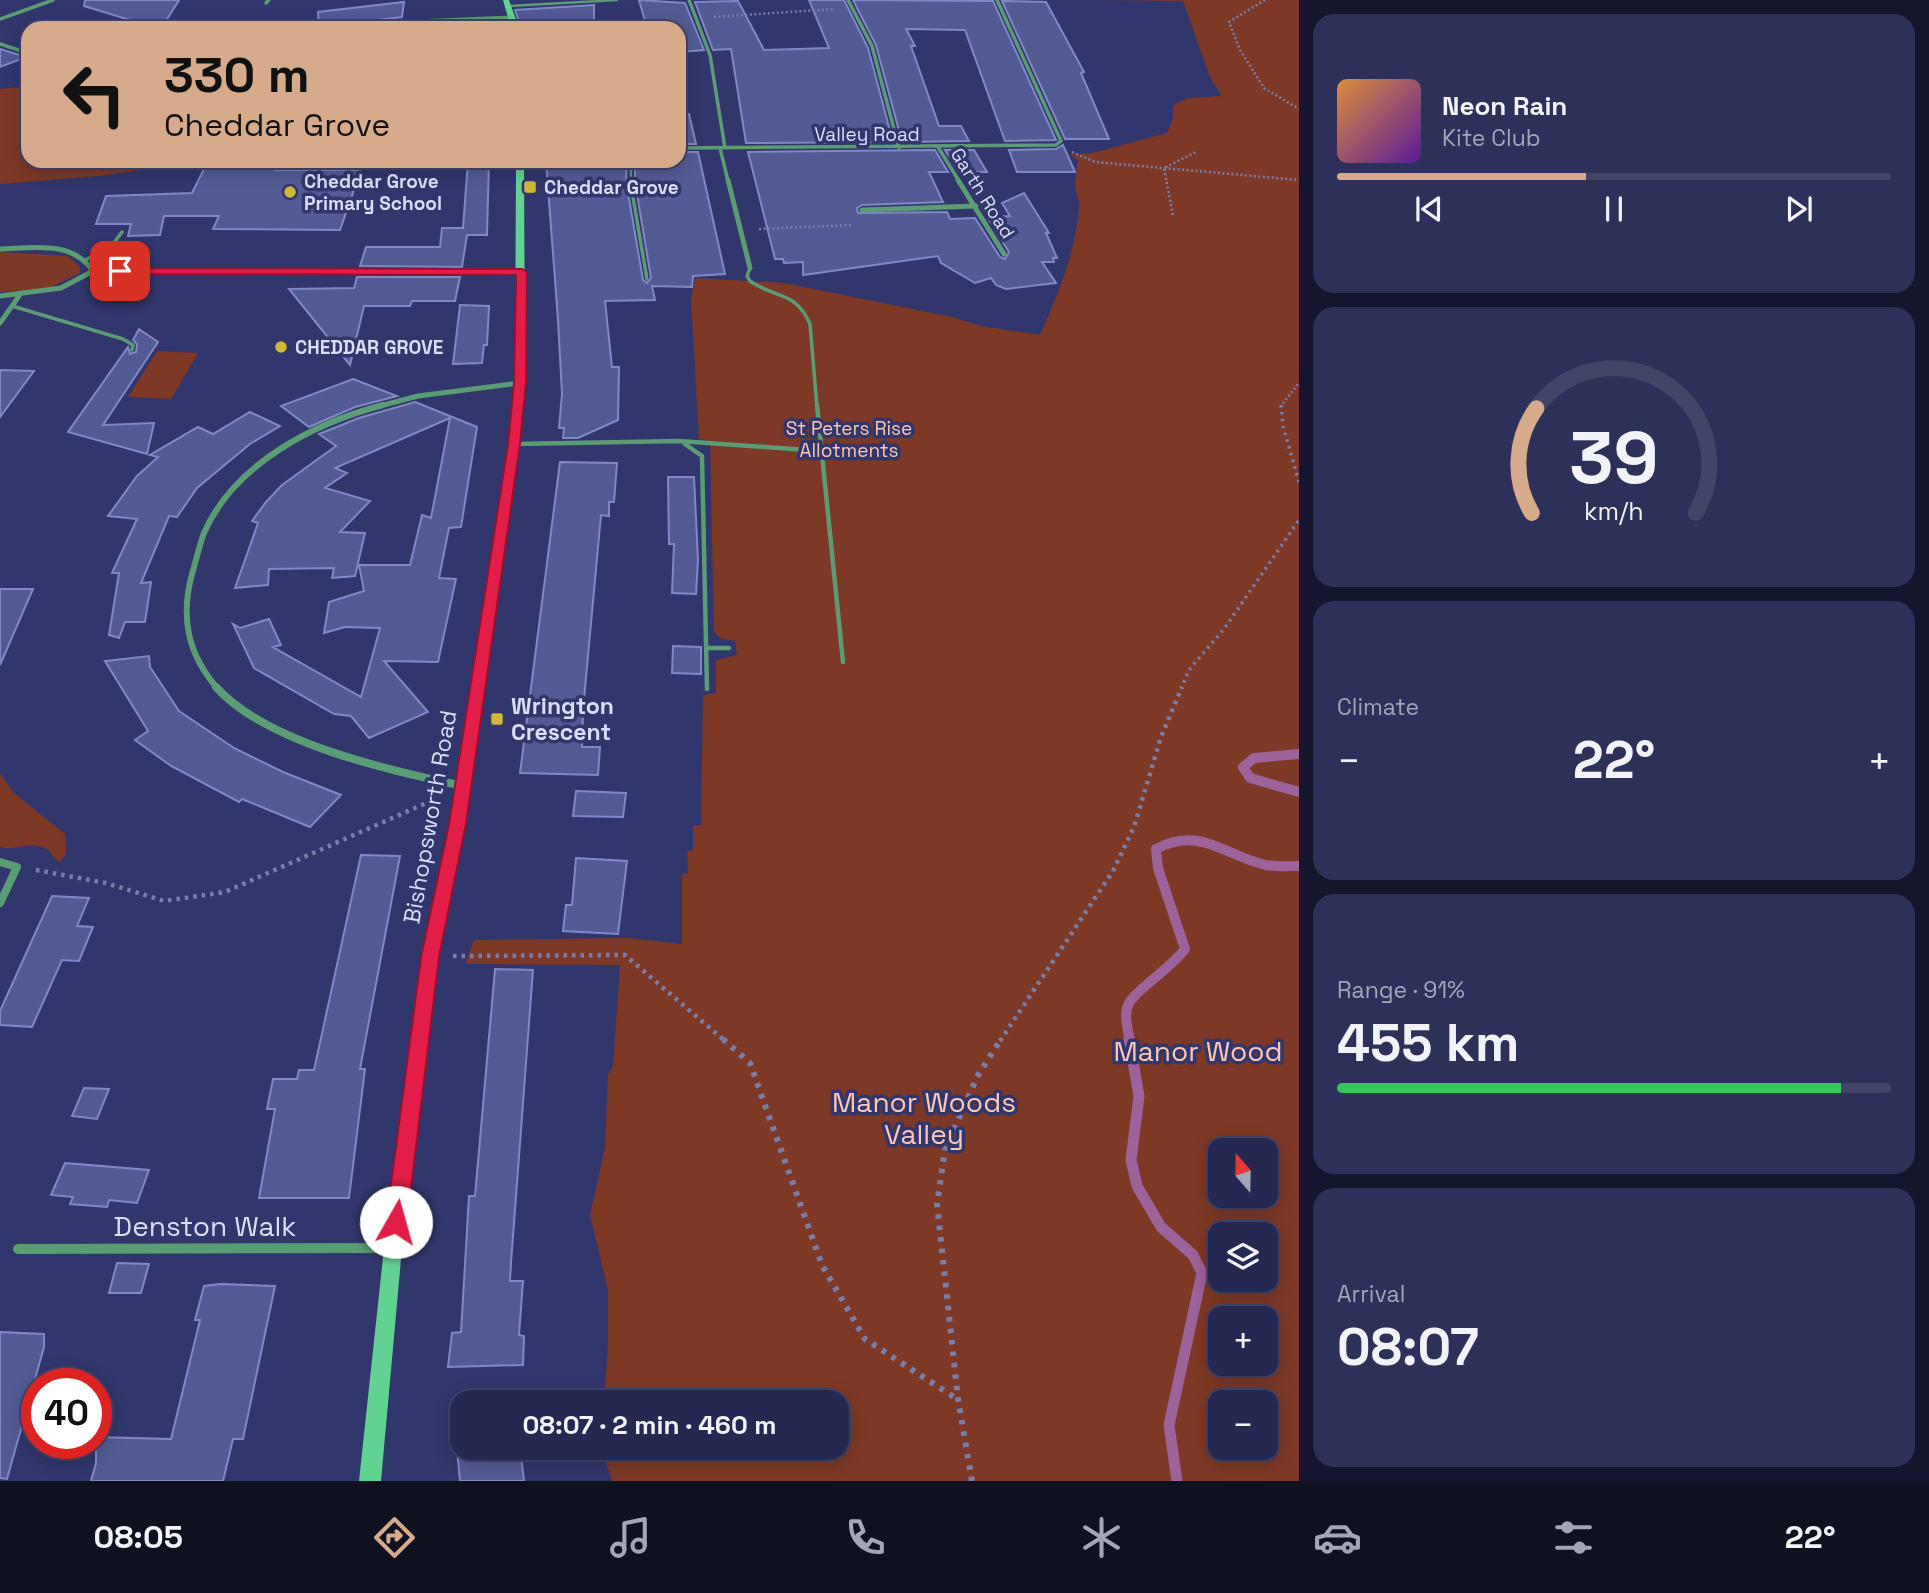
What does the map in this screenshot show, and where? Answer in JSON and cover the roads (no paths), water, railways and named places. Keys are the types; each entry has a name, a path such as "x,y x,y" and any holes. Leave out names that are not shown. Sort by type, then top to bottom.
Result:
{"street":[{"path":"0,19 53,0"},
{"path":"689,0 710,55 722,148 750,268"},
{"path":"848,0 872,46 899,148"},
{"name":"Valley Road","path":"686,148 1056,145 1061,141 997,0"},
{"path":"508,3 514,21"},
{"path":"422,21 513,17"},
{"path":"0,44 21,51"},
{"name":"Garth Road","path":"939,147 1004,254"},
{"name":"Bishopsworth Road","path":"370,1481 393,1248 430,957 463,786 514,444 520,383 520,168"},
{"path":"862,210 976,206"},
{"path":"0,249 69,250 85,260 93,271"},
{"path":"0,296 19,296 61,288 93,271 522,272"},
{"path":"0,323 19,296"},
{"path":"463,786 403,774 335,754 249,711 219,689 201,670 185,624 192,565 203,532 225,495 259,463 297,438 387,403 449,390 520,383"},
{"path":"0,862 17,867 0,903"},
{"name":"Denston Walk","path":"18,1249 393,1248"}],"lane":[{"path":"508,3 617,0"},
{"path":"631,168 647,279"},
{"path":"85,260 110,248 122,232"},
{"path":"750,268 747,276 753,284 785,295 805,308 810,324 843,662"},
{"path":"12,306 123,339 132,345 132,351"},
{"path":"514,444 679,441 821,452"},
{"path":"679,441 694,447 702,456 707,689"},
{"path":"706,648 729,648"}],"waterway":[{"path":"1299,754 1254,758 1243,767 1250,778 1299,792"},
{"path":"1130,1041 1126,1017 1129,1003 1185,949 1158,868 1156,849 1186,840 1199,841 1266,865 1299,866"},
{"path":"1129,1039 1139,1096 1131,1160 1137,1186 1161,1227 1193,1255 1202,1273 1169,1425 1177,1481"}],"place":[{"name":"Cheddar Grove","path":"530,187"},
{"name":"Cheddar Grove Primary School","path":"290,192"},
{"name":"CHEDDAR GROVE","path":"281,347"},
{"name":"Wrington Crescent","path":"497,719"}],"park label":[{"name":"St Peters Rise Allotments","path":"849,439"},
{"name":"Manor Wood","path":"1198,1051"},
{"name":"Manor Woods Valley","path":"924,1118"}]}
